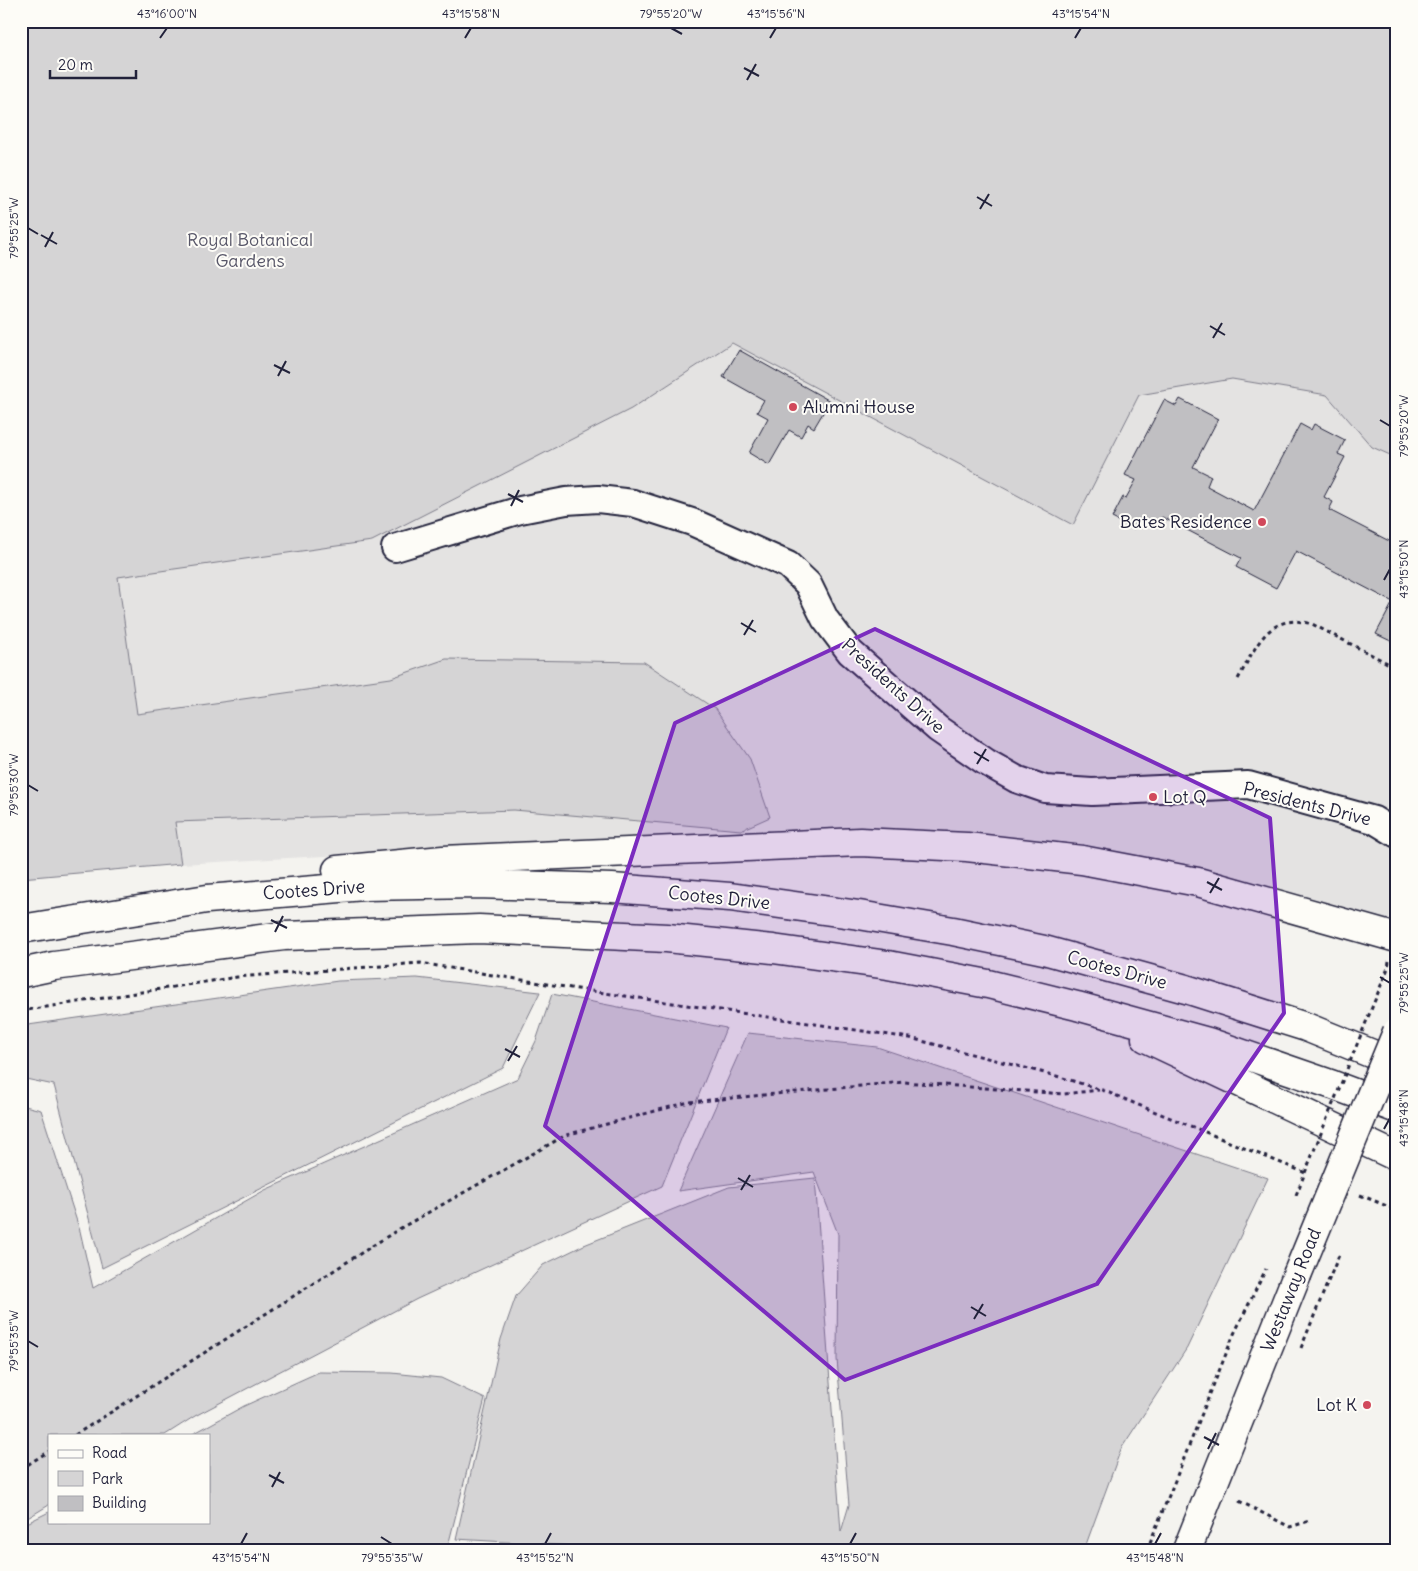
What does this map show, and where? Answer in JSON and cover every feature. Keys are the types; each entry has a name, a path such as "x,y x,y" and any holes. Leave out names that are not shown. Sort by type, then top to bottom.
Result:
{"main road":[{"path":"207,899 292,875 443,860 860,842 967,847 1082,860 1198,882 1393,949"},
{"name":"Cootes Drive","path":"21,929 207,899 364,886 477,884 612,888 730,897 860,915 953,931 1044,950 1177,986 1306,1027 1397,1064"},
{"path":"21,973 54,966 284,936 479,929 667,938 773,949 888,965 988,984 1208,1042 1333,1085 1397,1110"},
{"path":"1077,1006 1397,1157"},
{"name":"Westaway Road","path":"1187,1550 1397,1032"}],"street":[{"name":"Presidents Drive","path":"394,548 520,510 566,501 598,500 633,503 692,522 788,565 808,584 825,619 850,652 938,729 986,762 1016,778 1045,789 1092,792 1248,785 1374,820 1397,834"}],"path":[{"path":"1238,679 1261,638 1278,624 1289,620 1301,620 1312,624 1397,668"},
{"path":"1293,1203 1388,968 1393,949"},
{"path":"21,1011 237,977 420,963 571,988 910,1038 1060,1077 1102,1090 1314,1176"},
{"path":"77,1434 398,1229 566,1135 689,1102 904,1082 1064,1094 1102,1090"},
{"path":"1351,1192 1397,1210"},
{"path":"1147,1550 1234,1334 1268,1266"},
{"path":"21,1469 48,1452"},
{"path":"1239,1501 1290,1527 1309,1521"}],"highlighted area":[{"path":"875,629 1270,818 1284,1013 1097,1284 845,1380 545,1126 675,723"}],"shaded area":[{"path":"707,327 1073,524 1139,395 1232,379 1327,395 1372,447 1397,458 1397,924 1143,860 451,849 181,864 170,793 133,716 104,504"}],"green space":[{"name":"Royal Botanical Gardens","path":"21,21 1397,21 1397,458 1372,447 1327,395 1232,379 1139,395 1073,525 732,343 631,409 372,541 118,577 137,714 391,678 446,659 644,662 715,709 750,759 770,817 741,830 514,810 175,822 181,864 21,878"},
{"path":"417,978 540,992 503,1068 102,1268 54,1085 21,1078 21,1026 338,981"},
{"path":"552,994 726,1028 662,1186 417,1299 195,1416 167,1434 48,1434 48,1506 21,1522 21,1105 41,1110 80,1231 93,1288 265,1190 518,1078 536,1041"},
{"path":"748,1033 877,1047 1268,1178 1187,1348 1121,1449 1084,1550 644,1550 456,1539 501,1339 516,1296 543,1265 584,1245 729,1187 815,1178 841,1532 849,1505 837,1359 838,1234 814,1172 678,1191"},
{"path":"319,1372 392,1373 441,1378 485,1399 447,1550 21,1550 21,1526 48,1512 48,1524 210,1524 210,1434 193,1434 244,1406"}],"building":[{"name":"Alumni House","path":"739,350 830,401 814,428 808,424 801,437 789,430 769,465 749,453 768,418 757,412 764,400 723,377"},
{"name":"Bates Residence","path":"1180,399 1218,419 1193,467 1211,476 1207,486 1254,511 1300,424 1311,430 1314,424 1345,440 1338,454 1345,457 1324,497 1333,502 1329,510 1397,545 1397,644 1376,634 1393,602 1296,551 1276,588 1236,567 1241,558 1162,517 1157,526 1140,518 1134,529 1112,518 1123,497 1126,498 1136,480 1125,475 1164,400 1176,406"}],"place":[{"name":"Alumni House","path":"793,407"},
{"name":"Bates Residence","path":"1262,522"},
{"name":"Lot Q","path":"1153,797"},
{"name":"Lot K","path":"1367,1405"}]}
